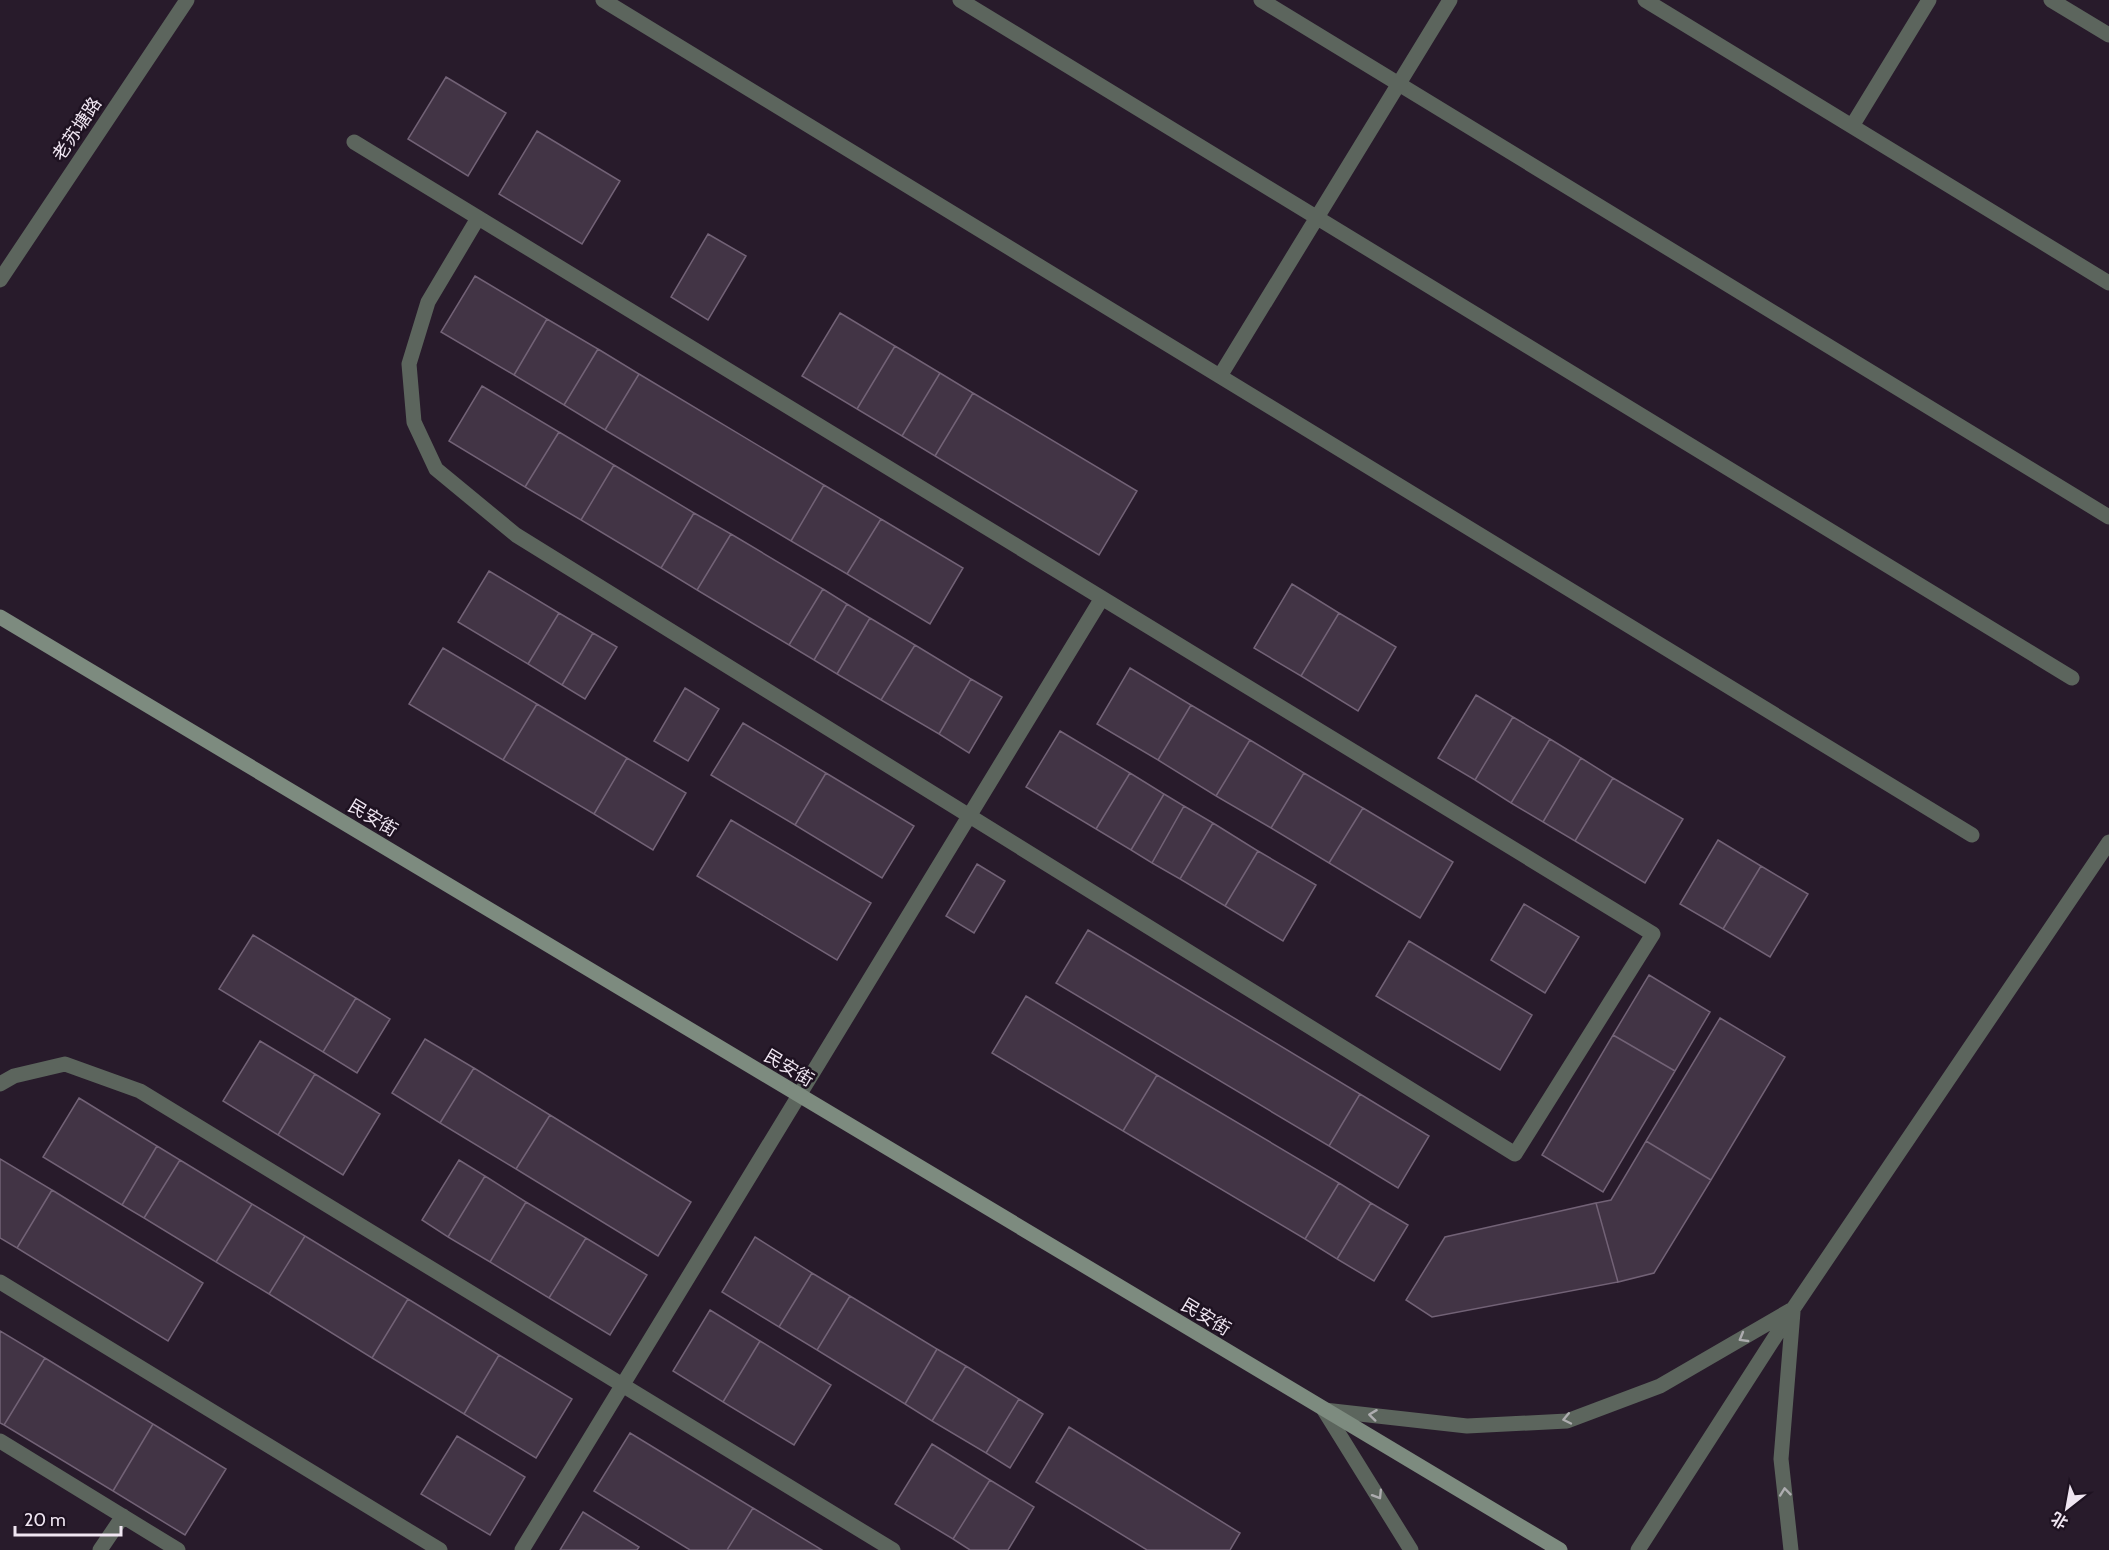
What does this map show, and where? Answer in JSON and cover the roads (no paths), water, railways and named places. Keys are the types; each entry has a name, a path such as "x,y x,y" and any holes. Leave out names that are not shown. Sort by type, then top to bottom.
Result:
{"main road":[{"name":"民安街","path":"0,617 1560,1550"}],"street":[{"name":"老苏塘路","path":"0,279 187,0"},
{"path":"603,0 1972,835"},
{"path":"960,0 2072,678"},
{"path":"1261,0 2109,517"},
{"path":"1220,376 1450,0"},
{"path":"1645,0 2109,283"},
{"path":"1852,126 1929,0"},
{"path":"2051,0 2109,35"},
{"path":"354,142 1653,934 1515,1154 516,535 436,469 414,422 410,364 428,303 478,218"},
{"path":"522,1550 1102,598"},
{"path":"1638,1550 1793,1309 2109,842"},
{"path":"0,1084 14,1076 65,1064 140,1091 893,1550"},
{"path":"0,1282 440,1550"},
{"path":"1324,1410 1467,1426 1567,1421 1660,1386 1793,1309"},
{"path":"1791,1550 1781,1459 1793,1309"},
{"path":"1324,1410 1411,1550"},
{"path":"0,1441 178,1550"},
{"path":"100,1550 123,1516"}]}
